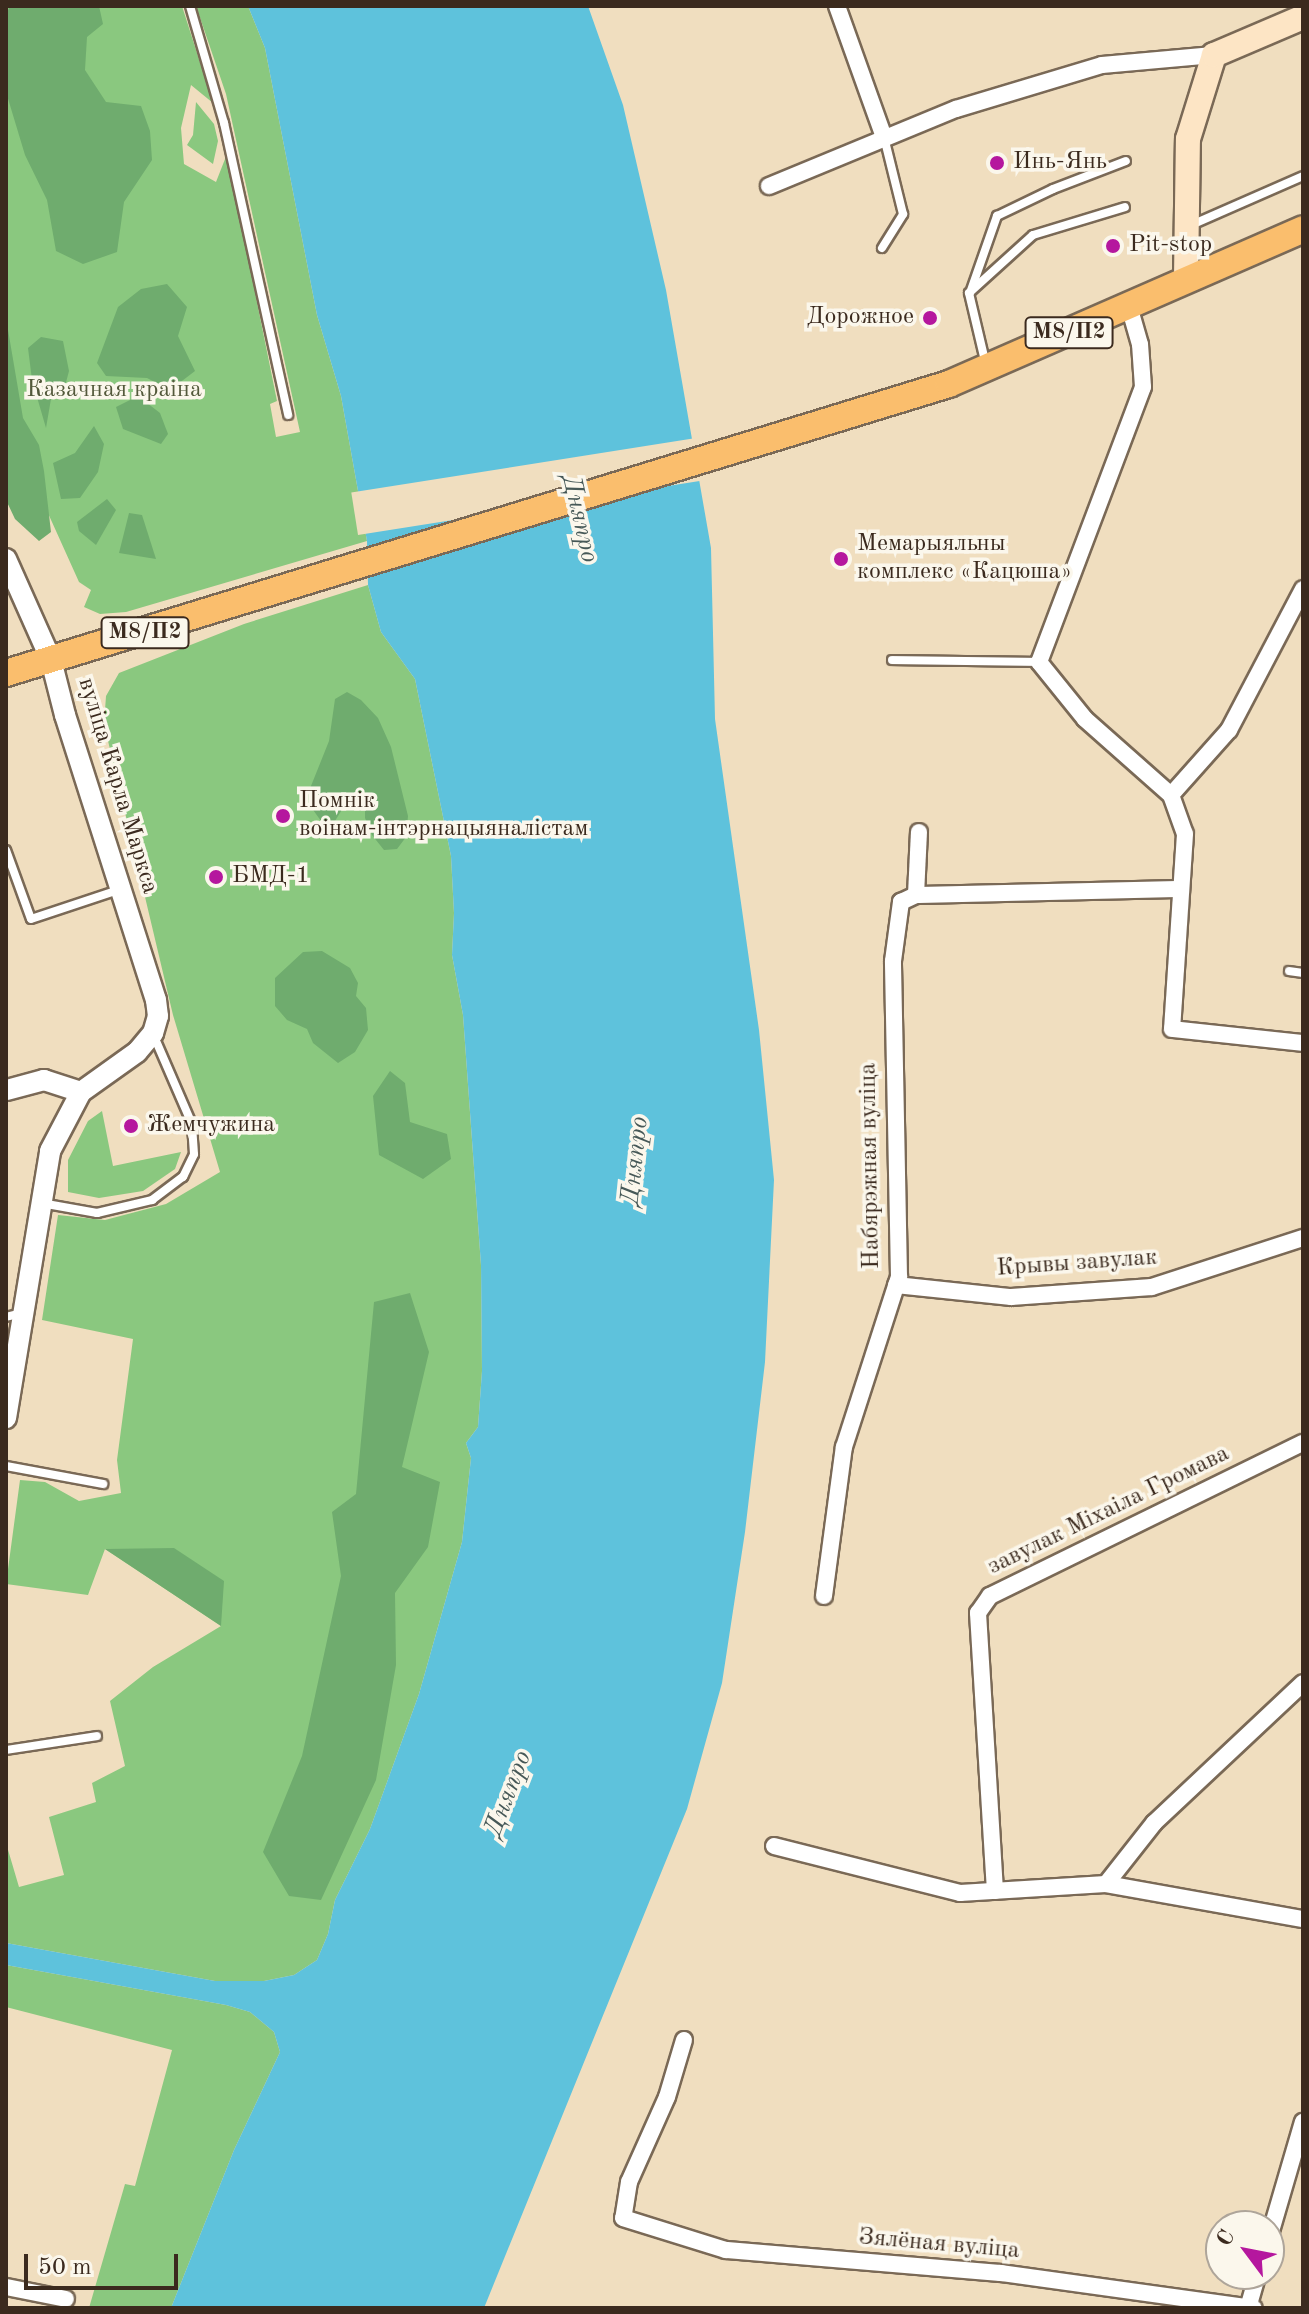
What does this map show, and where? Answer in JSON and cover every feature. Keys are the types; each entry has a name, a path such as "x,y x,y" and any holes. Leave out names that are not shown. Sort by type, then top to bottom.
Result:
{"main road":[{"path":"1186,278 1188,139 1214,55 1303,17"},
{"name":"М8/П2","path":"6,673 238,604 987,370 1186,278 1303,229"}],"street":[{"path":"837,6 884,137"},
{"path":"769,186 956,109 1102,65 1214,55"},
{"path":"1129,306 1140,344 1143,387 1039,662 1085,719 1171,795 1185,834 1172,1029 1303,1043"},
{"name":"вуліца Карла Маркса","path":"6,559 51,660 65,715 123,888 156,1000 158,1016 153,1033"},
{"path":"1171,795 1229,730 1303,589"},
{"path":"919,832 916,895 1180,889"},
{"name":"Набярэжная вуліца","path":"824,1596 844,1447 899,1277 893,1134 893,961 901,902 916,895"},
{"path":"6,1418 14,1315 50,1151 81,1092 137,1052 153,1033"},
{"path":"6,1090 44,1080 81,1092"},
{"name":"Крывы завулак","path":"896,1285 1011,1297 1152,1287 1303,1238"},
{"name":"завулак Міхаіла Громава","path":"995,1891 978,1613 990,1596 1303,1443"},
{"path":"1106,1884 1154,1823 1303,1683"},
{"path":"774,1846 960,1893 1106,1884 1303,1919"},
{"name":"Зялёная вуліца","path":"684,2040 667,2097 629,2182 623,2218 726,2250 1001,2273 1250,2308"},
{"path":"1277,2210 1303,2122"},
{"path":"6,2287 66,2299"}],"lane":[{"path":"190,6 226,129 288,415"},
{"path":"882,248 903,214 884,137"},
{"path":"987,370 969,293 997,216 1053,189 1126,161"},
{"path":"1185,228 1303,176"},
{"path":"969,293 1033,235 1125,207"},
{"path":"892,660 1039,662"},
{"path":"6,850 31,919 123,888"},
{"path":"1289,971 1303,973"},
{"path":"40,1203 97,1213 152,1200 183,1177 194,1154 192,1124 153,1033"},
{"path":"6,1466 103,1484"},
{"path":"6,1750 97,1736"}],"green space":[{"name":"Казачная краіна","path":"6,6 182,6 213,103 191,85 181,128 184,164 216,182 227,154 277,401 270,404 276,437 300,432 226,94 196,6 248,6 265,48 317,315 341,396 367,541 126,612 100,614 84,607 91,590 79,582 6,420"},
{"path":"10,6 99,6 103,24 87,37 85,70 106,102 141,106 150,131 152,160 124,202 117,252 83,264 56,251 47,200 25,155 6,92 6,15"},
{"path":"196,102 214,124 218,141 213,164 187,145 193,135"},
{"path":"167,284 187,307 178,336 195,371 170,390 147,378 106,376 97,363 118,307 141,289"},
{"path":"6,318 23,418 39,445 44,471 51,532 39,541 15,519 6,500"},
{"path":"41,337 63,341 69,371 64,390 51,399 46,428 32,380 28,348"},
{"path":"138,396 160,413 168,434 161,444 123,429 116,407"},
{"path":"94,426 104,444 98,472 80,498 61,499 53,463 75,453"},
{"path":"107,499 116,510 96,545 79,531 77,522"},
{"path":"129,513 142,515 156,559 119,553"},
{"path":"368,585 381,632 415,679 451,856 454,913 452,955 463,1015 481,1265 482,1371 478,1427 466,1443 471,1458 462,1542 419,1694 370,1829 335,1900 328,1934 317,1960 294,1975 264,1981 215,1981 6,1943 6,1843 19,1887 64,1875 49,1817 96,1802 92,1783 125,1766 110,1701 153,1667 221,1626 105,1549 88,1595 6,1584 20,1480 45,1482 79,1501 121,1493 117,1460 133,1339 42,1320 58,1215 105,1220 166,1204 220,1172 173,1015 104,724 106,696 119,673 244,624"},
{"path":"347,692 361,700 378,718 391,747 408,816 406,837 397,849 384,850 372,835 365,818 365,805 357,801 346,803 335,821 321,821 311,807 309,791 329,741 335,699"},
{"path":"322,951 350,968 358,983 356,996 366,1008 368,1030 355,1052 338,1063 313,1043 307,1029 287,1020 275,1006 275,978 303,952"},
{"path":"390,1071 405,1083 410,1122 447,1134 451,1159 423,1179 379,1155 373,1096"},
{"path":"102,1111 113,1166 181,1152 175,1169 143,1191 99,1198 68,1192 68,1160 88,1121"},
{"path":"410,1293 429,1352 402,1467 440,1482 428,1547 395,1593 396,1665 376,1780 321,1900 289,1896 263,1852 302,1756 341,1576 332,1512 356,1494 374,1302"},
{"path":"174,1548 224,1581 221,1626 105,1549"},
{"path":"6,1965 226,2005 250,2012 274,2032 280,2052 234,2150 171,2308 89,2308 125,2184 135,2186 172,2050 6,2007"}],"water":[{"name":"Дняпро","path":"248,6 588,6 623,105 666,290 711,548 715,719 759,1030 774,1180 765,1362 745,1532 722,1683 687,1809 484,2308 171,2308 234,2150 280,2052 274,2032 250,2012 226,2005 6,1965 6,1943 215,1981 264,1981 294,1975 317,1960 328,1934 335,1900 370,1829 419,1694 462,1542 471,1458 466,1443 478,1427 482,1371 481,1265 463,1015 452,955 454,913 451,856 415,679 381,632 368,585 367,541 341,396 317,315 265,48"}],"pier":[{"path":"696,438 703,480 358,535 351,493"}],"place":[{"name":"Инь-Янь","path":"997,163"},
{"name":"Pit-stop","path":"1113,246"},
{"name":"Дорожное","path":"930,318"},
{"name":"Мемарыяльны комплекс «Кацюша»","path":"841,559"},
{"name":"Помнік воінам-інтэрнацыяналістам","path":"283,816"},
{"name":"БМД-1","path":"216,877"},
{"name":"Жемчужина","path":"131,1126"}]}
